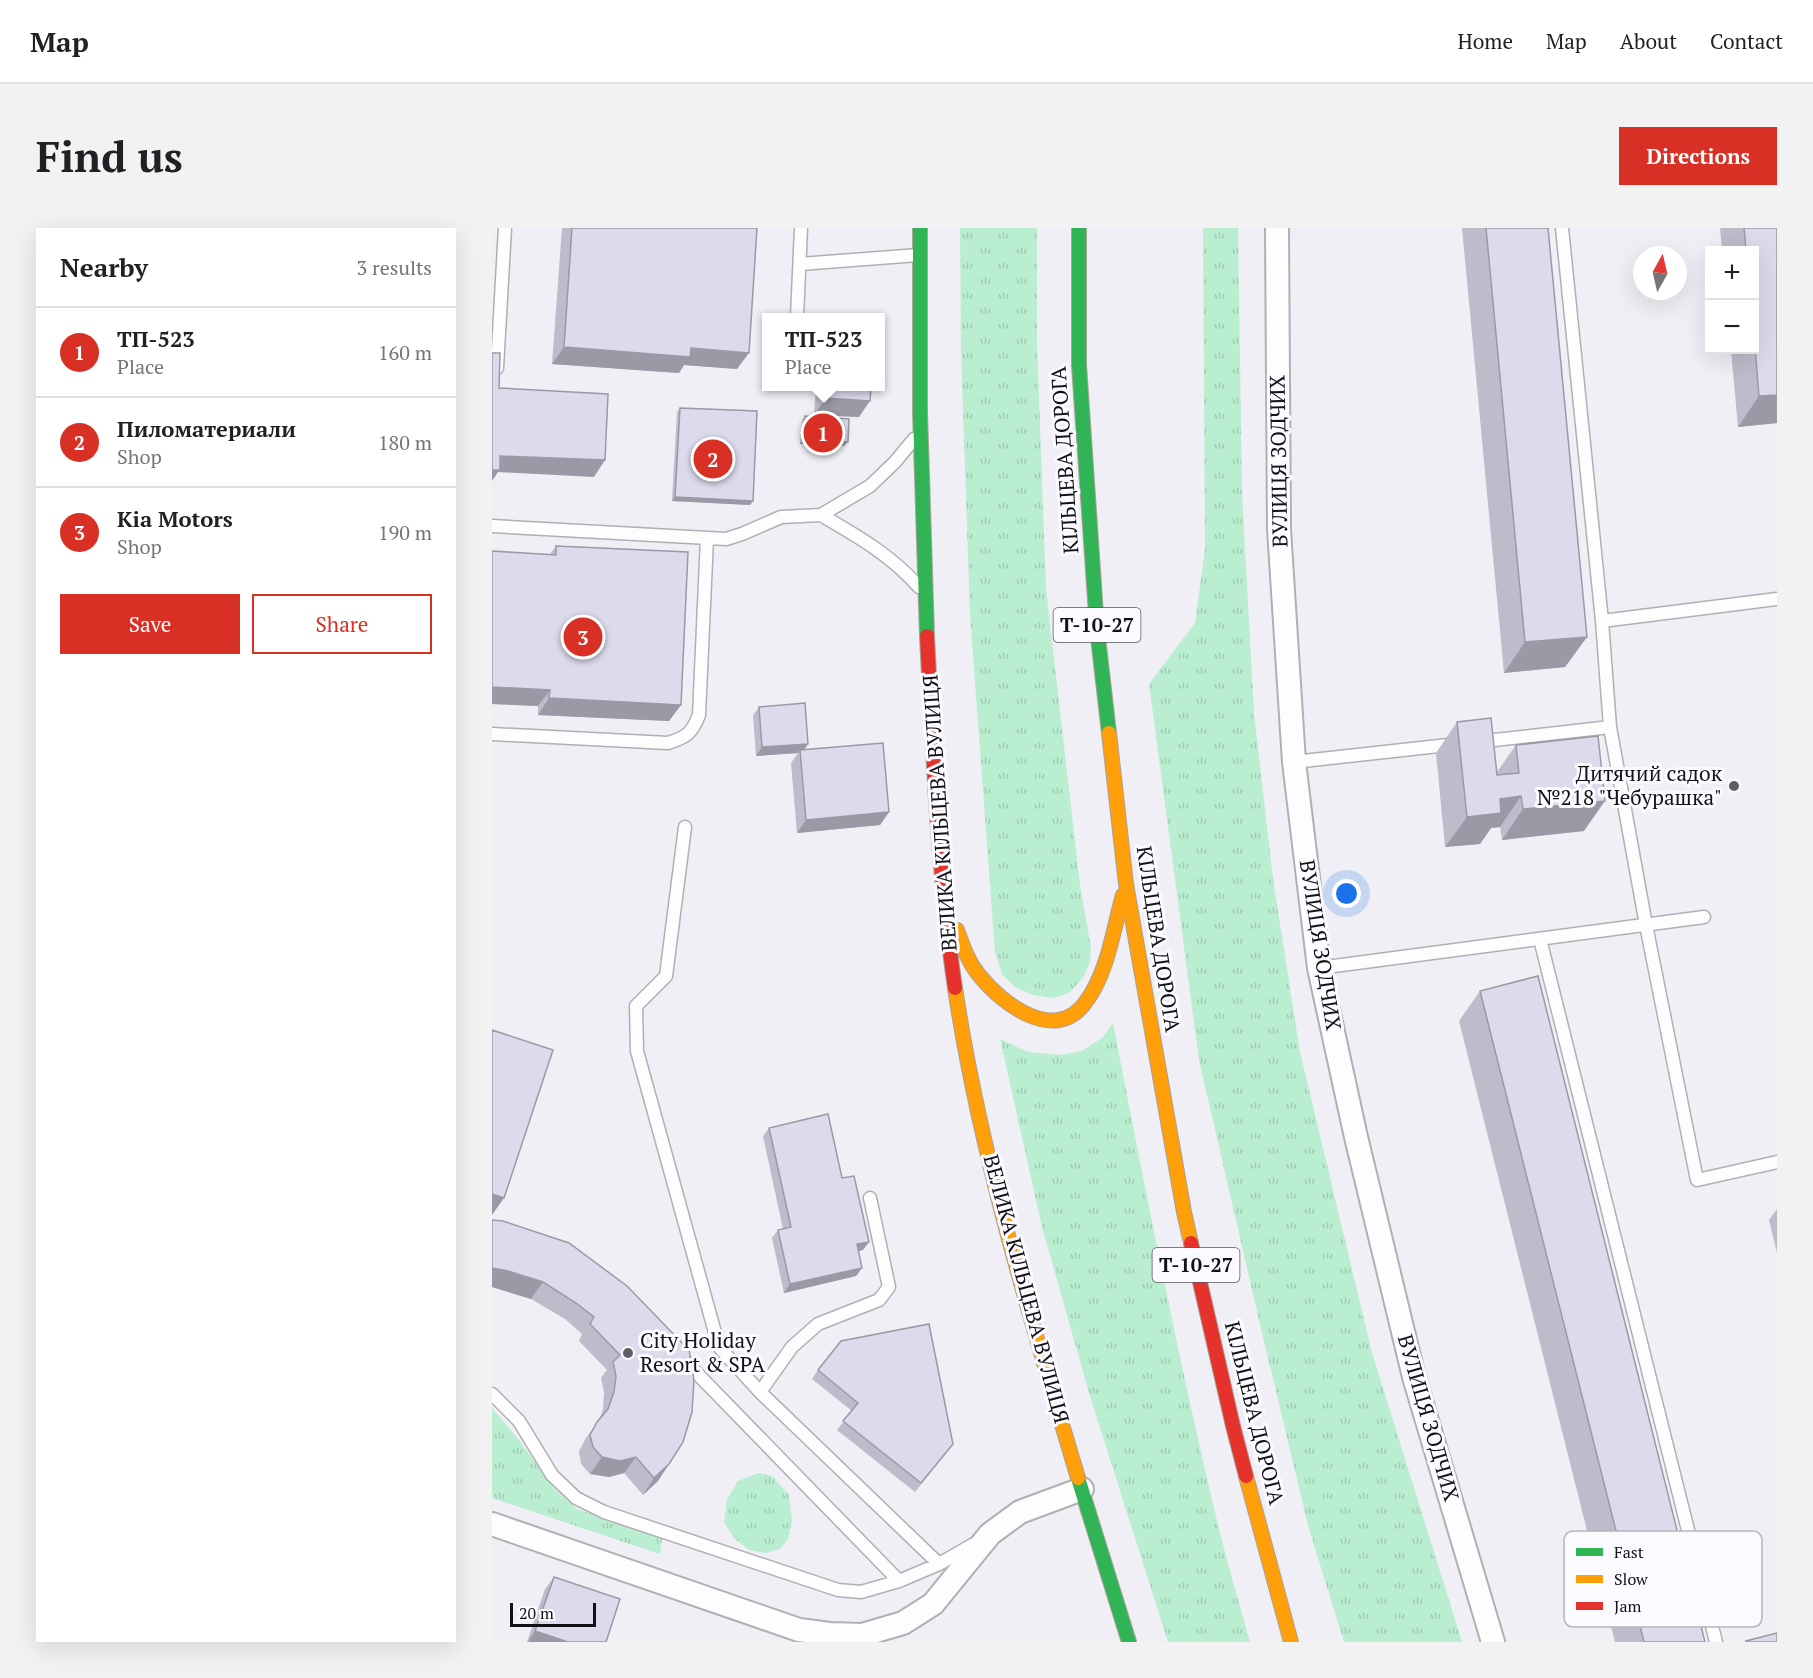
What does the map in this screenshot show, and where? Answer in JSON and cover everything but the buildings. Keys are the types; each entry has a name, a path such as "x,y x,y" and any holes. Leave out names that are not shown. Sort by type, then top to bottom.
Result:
{"highway":[{"name":"ВЕЛИКА КІЛЬЦЕВА ВУЛИЦЯ","path":"920,228 920,431 924,593 943,898 956,991 975,1099 1021,1284 1129,1642"},
{"name":"КІЛЬЦЕВА ДОРОГА","path":"1079,228 1079,364 1096,617 1126,884 1184,1212 1233,1426 1291,1642"},
{"path":"943,898 972,965 987,984 1010,1005 1032,1018 1049,1021 1064,1019 1076,1013 1090,995 1104,965 1126,884"}],"street":[{"name":"ВУЛИЦЯ ЗОДЧИХ","path":"1277,228 1279,529 1294,762 1319,968 1356,1137 1414,1377 1493,1642"},
{"path":"492,1524 799,1630 862,1635 903,1623 933,1604 990,1534 1020,1512 1082,1489"}],"lane":[{"path":"496,382 505,228"},
{"path":"797,313 801,228"},
{"path":"1562,228 1602,621 1610,727 1646,925 1697,1180 1777,1162"},
{"path":"800,264 920,255"},
{"path":"492,526 726,539 781,517 821,515 849,500 870,486 895,462 920,431"},
{"path":"821,515 871,544 903,569 924,593"},
{"path":"492,734 668,743 683,738 694,728 699,715 707,538"},
{"path":"1602,621 1777,599"},
{"path":"1294,762 1610,727"},
{"path":"685,827 666,976 636,1006 637,1051 719,1347 760,1392 939,1564"},
{"path":"1319,968 1704,917"},
{"path":"1540,939 1688,1531"},
{"path":"760,1392 792,1347 818,1324 879,1300 889,1287 870,1198"},
{"path":"670,1345 899,1581"},
{"path":"492,1394 519,1421 552,1475 576,1498 604,1512 838,1590 861,1592 899,1581 939,1564 990,1534"},
{"path":"1712,1627 1716,1642"}],"green space":[{"path":"960,228 1037,228 1037,344 1046,589 1080,885 1091,948 1090,962 1083,978 1069,993 1053,998 1033,995 1015,987 1002,974 995,952 970,615 961,351"},
{"path":"1203,228 1238,228 1242,493 1254,713 1273,879 1300,1052 1372,1353 1462,1642 1344,1642 1309,1529 1199,1060 1149,684 1195,623 1205,549"},
{"path":"1113,1023 1191,1406 1220,1533 1250,1642 1168,1642 1090,1396 1042,1227 1000,1039 1028,1052 1060,1055 1082,1051 1102,1038"},
{"path":"492,1408 519,1440 555,1490 577,1509 662,1539 660,1554 492,1498"},
{"path":"758,1473 772,1476 789,1495 792,1521 788,1539 780,1549 766,1553 749,1550 734,1538 724,1522 727,1500 738,1481"}],"traffic: fast":[{"path":"920,228 920,412 927,636"},
{"path":"1079,228 1079,365 1097,629 1109,733"},
{"path":"1078,1478 1129,1642"}],"traffic: slow":[{"path":"1109,733 1126,884 1191,1243"},
{"path":"957,930 975,970 1001,997 1029,1015 1044,1020 1059,1020 1073,1015 1093,991 1113,937 1123,895"},
{"path":"955,988 965,1050 992,1174 1078,1478"},
{"path":"1246,1476 1291,1642"}],"traffic: jam":[{"path":"927,636 940,856 955,988"},
{"path":"1191,1243 1246,1476"}],"place":[{"name":"ТП-523","path":"823,433"},
{"name":"Пиломатериали","path":"713,459"},
{"name":"Kia Motors","path":"583,637"},
{"name":"Дитячий садок №218 \"Чебурашка\"","path":"1734,786"},
{"name":"City Holiday Resort & SPA","path":"628,1353"}]}
